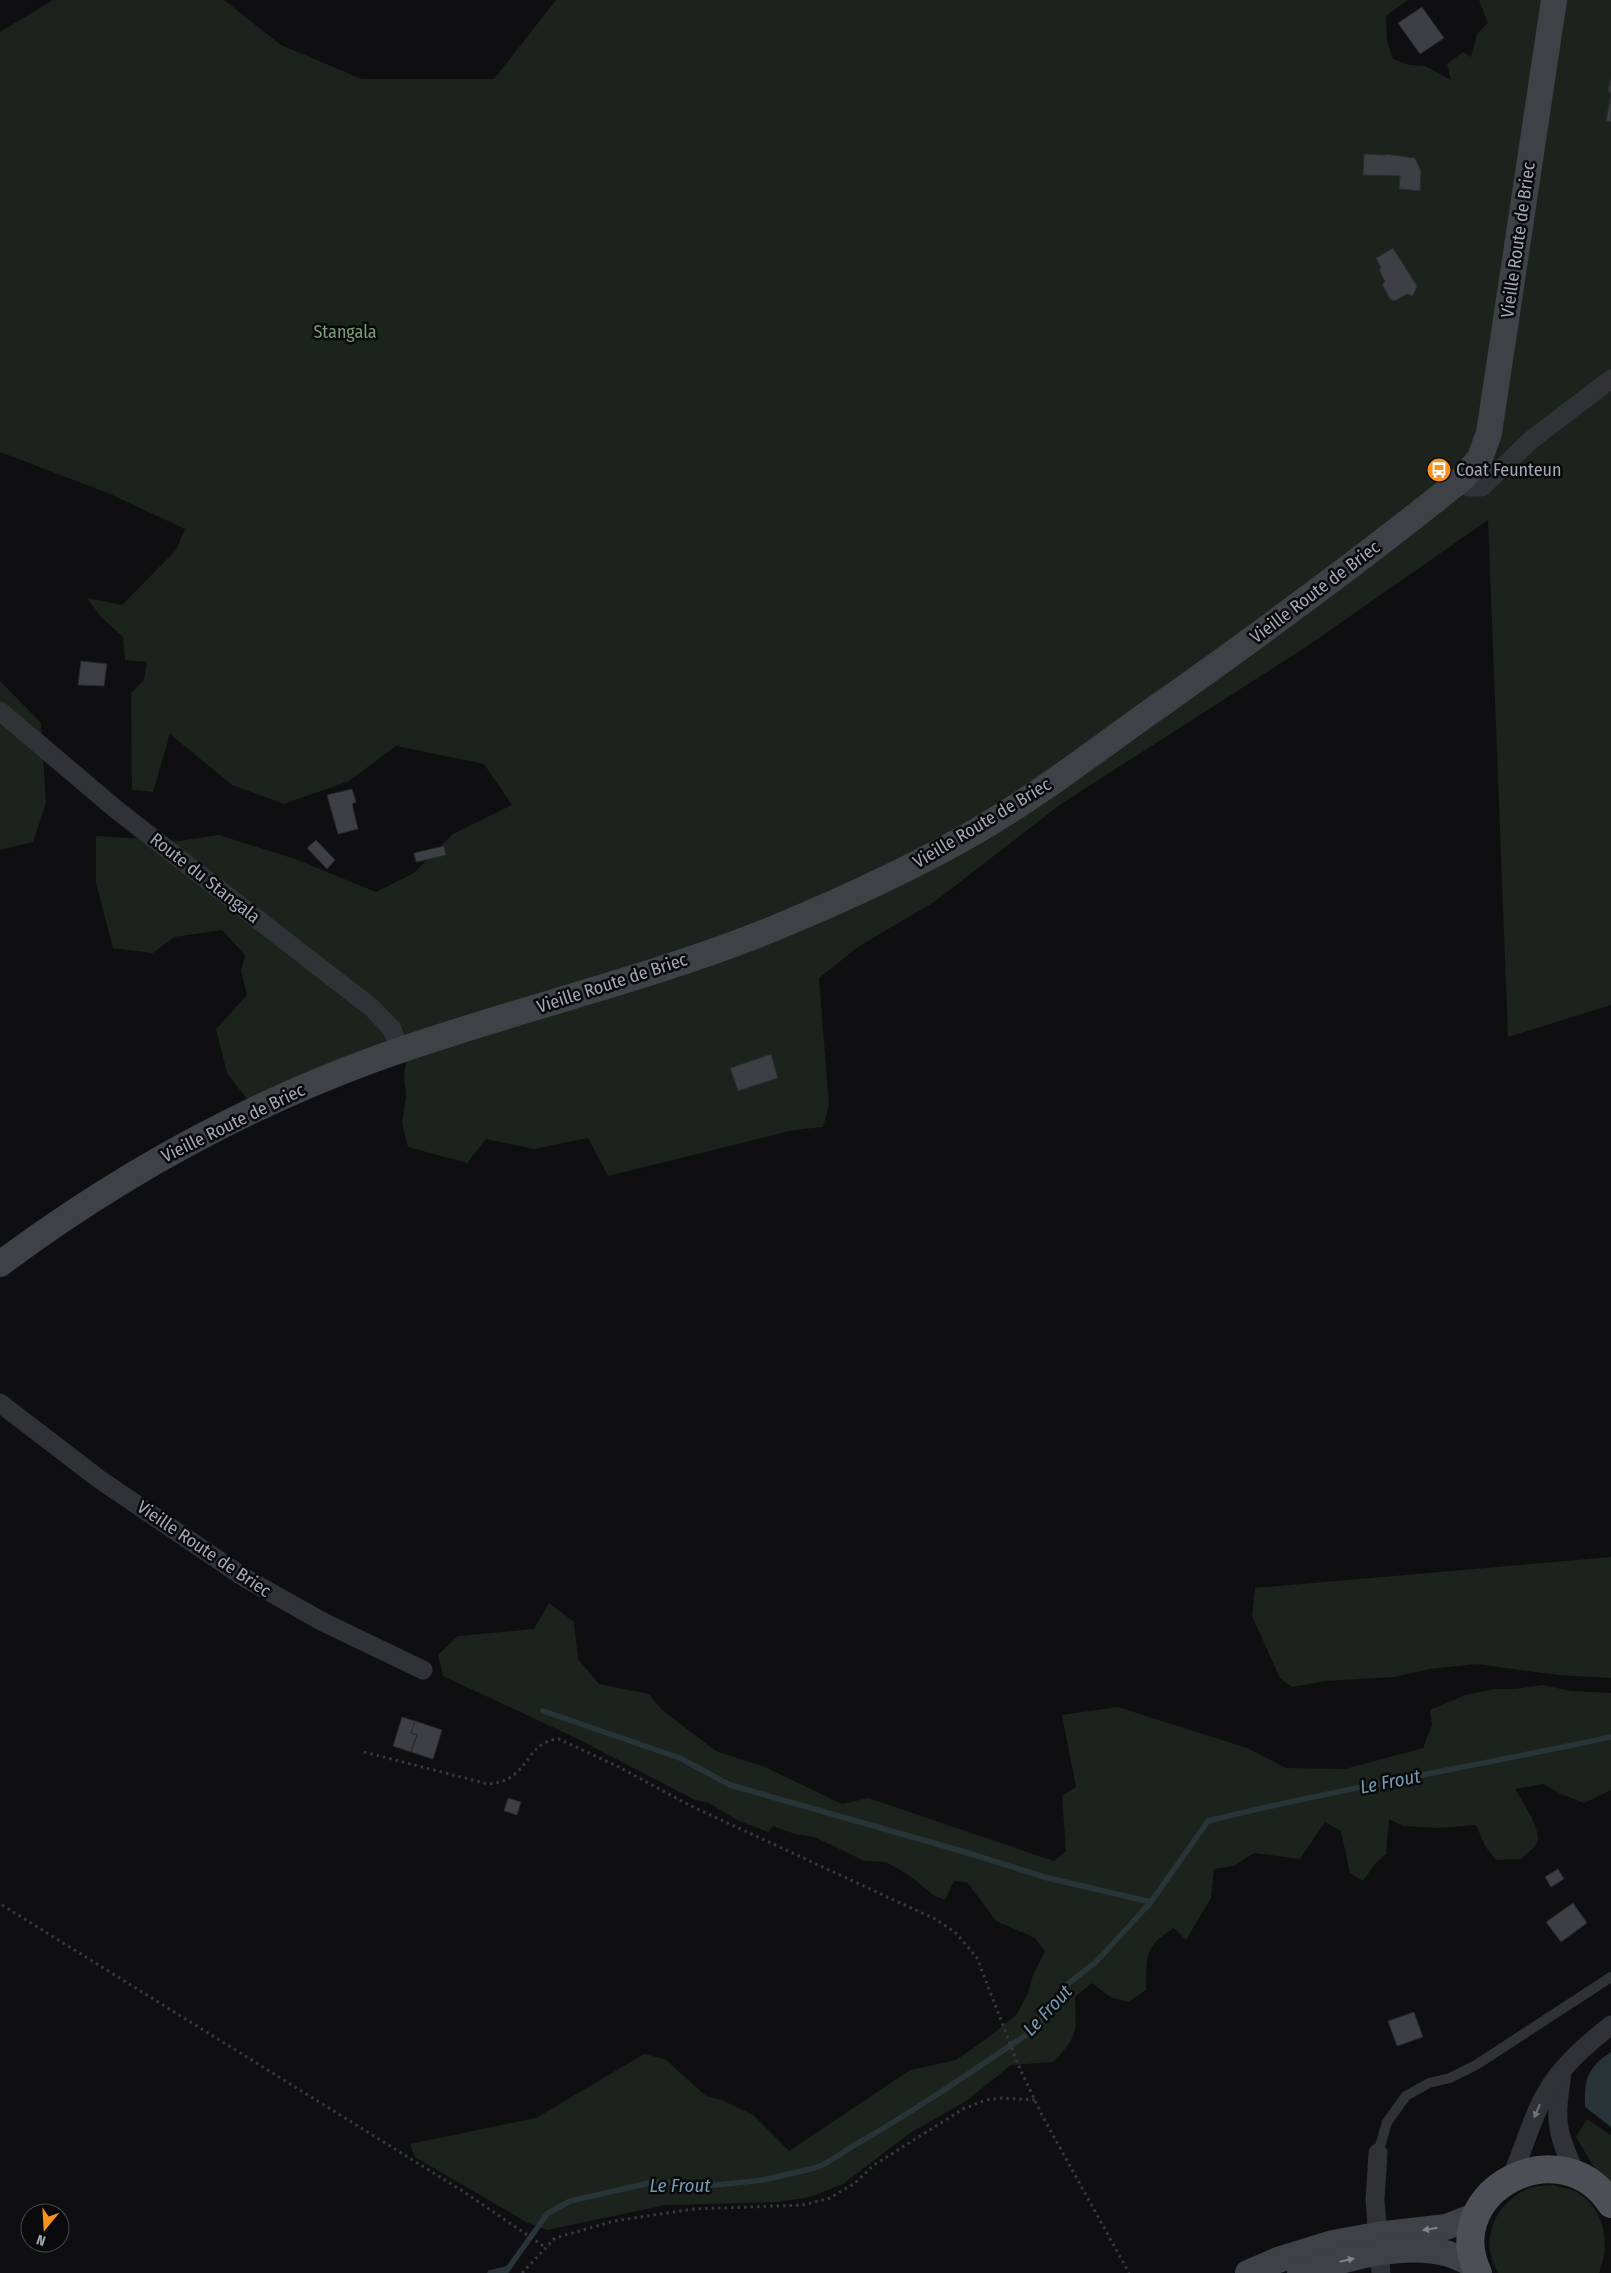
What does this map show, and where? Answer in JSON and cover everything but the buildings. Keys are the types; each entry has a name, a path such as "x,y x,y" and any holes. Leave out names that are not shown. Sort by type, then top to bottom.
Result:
{"main road":[{"path":"1476,2269 1472,2248 1472,2232 1477,2216 1491,2194 1511,2177 1532,2170 1555,2169 1576,2174 1592,2183 1611,2204"}],"street":[{"name":"Vieille Route de Briec","path":"0,1264 74,1211 141,1168 199,1136 341,1072 400,1051 660,969 744,939 803,915 920,862 982,828 1062,775 1246,643 1393,534 1463,478 1480,458 1490,433 1554,0"},
{"path":"1463,478 1469,487 1482,487 1531,440 1611,379"},
{"name":"Route du Stangala","path":"0,712 118,811 372,1008 392,1029 400,1051"},
{"name":"Vieille Route de Briec","path":"0,1403 100,1479 252,1583 324,1622 423,1670"},
{"path":"1511,2177 1522,2155 1542,2100 1563,2069 1611,2025"},
{"path":"1563,2069 1556,2111 1557,2124 1560,2139 1576,2174"},
{"path":"1378,2153 1375,2200 1379,2253"},
{"path":"1300,2273 1329,2264 1379,2253 1477,2216"},
{"path":"1248,2273 1305,2251 1379,2253 1420,2250 1449,2254 1476,2269"}],"lane":[{"path":"1378,2153 1387,2122 1406,2096 1428,2083 1450,2078 1476,2065 1611,1977"}],"path":[{"path":"364,1752 488,1784 499,1783 522,1770 542,1743 559,1739 573,1744 691,1806 876,1891 934,1919 948,1928 962,1940 977,1958 1008,2041 1034,2100 1129,2273"},
{"path":"2,1905 461,2190 545,2247"},
{"path":"522,2273 555,2238 614,2221 694,2209 803,2205 821,2202 855,2183 874,2166 963,2109 986,2100 1002,2098 1034,2100"}],"green space":[{"name":"Stangala","path":"53,0 224,0 281,45 362,79 494,79 556,0 1408,0 1386,16 1387,41 1393,59 1409,65 1425,66 1451,80 1447,64 1463,52 1471,57 1477,34 1488,23 1479,0 1611,0 1611,1005 1508,1037 1488,520 1306,647 1061,804 934,902 858,947 819,978 829,1105 823,1127 794,1130 608,1176 588,1138 534,1149 486,1139 467,1163 408,1147 402,1123 406,1097 404,1075 410,1038 250,1103 227,1073 216,1029 247,995 241,971 245,955 222,930 174,937 153,953 113,948 96,883 96,836 179,841 219,835 295,859 376,892 414,873 453,834 512,805 484,764 396,746 349,781 284,804 232,785 170,734 153,792 132,790 131,693 144,680 147,662 125,660 123,637 101,617 87,598 122,605 176,550 185,529 108,493 0,452 0,32"},
{"path":"0,681 41,723 46,803 33,842 0,850"},
{"path":"1611,1557 1611,1678 1558,1675 1477,1664 1430,1669 1394,1677 1326,1681 1292,1687 1280,1678 1252,1616 1255,1588"},
{"path":"549,1603 574,1622 578,1659 599,1684 649,1694 662,1710 716,1751 765,1767 842,1804 868,1798 1054,1861 1066,1851 1062,1796 1076,1787 1062,1715 1118,1707 1247,1748 1286,1768 1345,1769 1423,1748 1432,1725 1430,1710 1465,1695 1495,1689 1516,1689 1542,1685 1571,1691 1611,1693 1611,1790 1584,1803 1561,1794 1543,1784 1515,1789 1534,1823 1538,1837 1534,1846 1521,1859 1496,1860 1485,1846 1476,1825 1440,1828 1403,1826 1389,1819 1386,1854 1375,1864 1363,1881 1350,1873 1341,1831 1325,1822 1300,1859 1254,1853 1234,1866 1214,1869 1211,1898 1186,1940 1174,1928 1152,1947 1147,1961 1146,1990 1128,2002 1110,1997 1092,1983 1075,1997 1076,2019 1074,2033 1068,2045 1054,2062 1011,2065 966,2101 910,2133 843,2184 810,2197 778,2202 666,2205 547,2230 528,2223 415,2157 410,2144 536,2118 644,2054 665,2059 706,2096 722,2100 753,2115 789,2151 910,2070 956,2060 989,2037 1017,2014 1028,1993 1033,1975 1045,1951 1035,1938 996,1921 967,1882 954,1881 945,1900 933,1895 909,1875 886,1862 864,1861 815,1837 795,1834 773,1826 768,1832 739,1821 709,1803 695,1800 578,1739 443,1676 438,1655 458,1636 534,1629"},
{"path":"1587,2119 1611,2135 1611,2182 1599,2175 1576,2137"},
{"path":"1552,2185 1575,2191 1585,2198 1599,2217 1605,2238 1605,2250 1599,2273 1498,2273 1492,2261 1490,2237 1498,2215 1505,2205 1528,2188"}],"shaded area":[{"path":"1611,2052 1611,2127 1585,2107 1585,2089 1592,2069"}],"waterway":[{"path":"543,1711 680,1758 730,1785 958,1850 1048,1878 1151,1902"},
{"name":"Le Frout","path":"505,2273 547,2214 570,2201 654,2182 706,2186 763,2180 815,2168 832,2160 964,2077 1026,2035 1040,2021 1052,2001 1070,1982 1096,1962 1151,1902 1208,1821 1308,1798 1611,1737"},
{"path":"490,2273 507,2269"}],"place":[{"name":"Coat Feunteun","path":"1439,470"}]}
